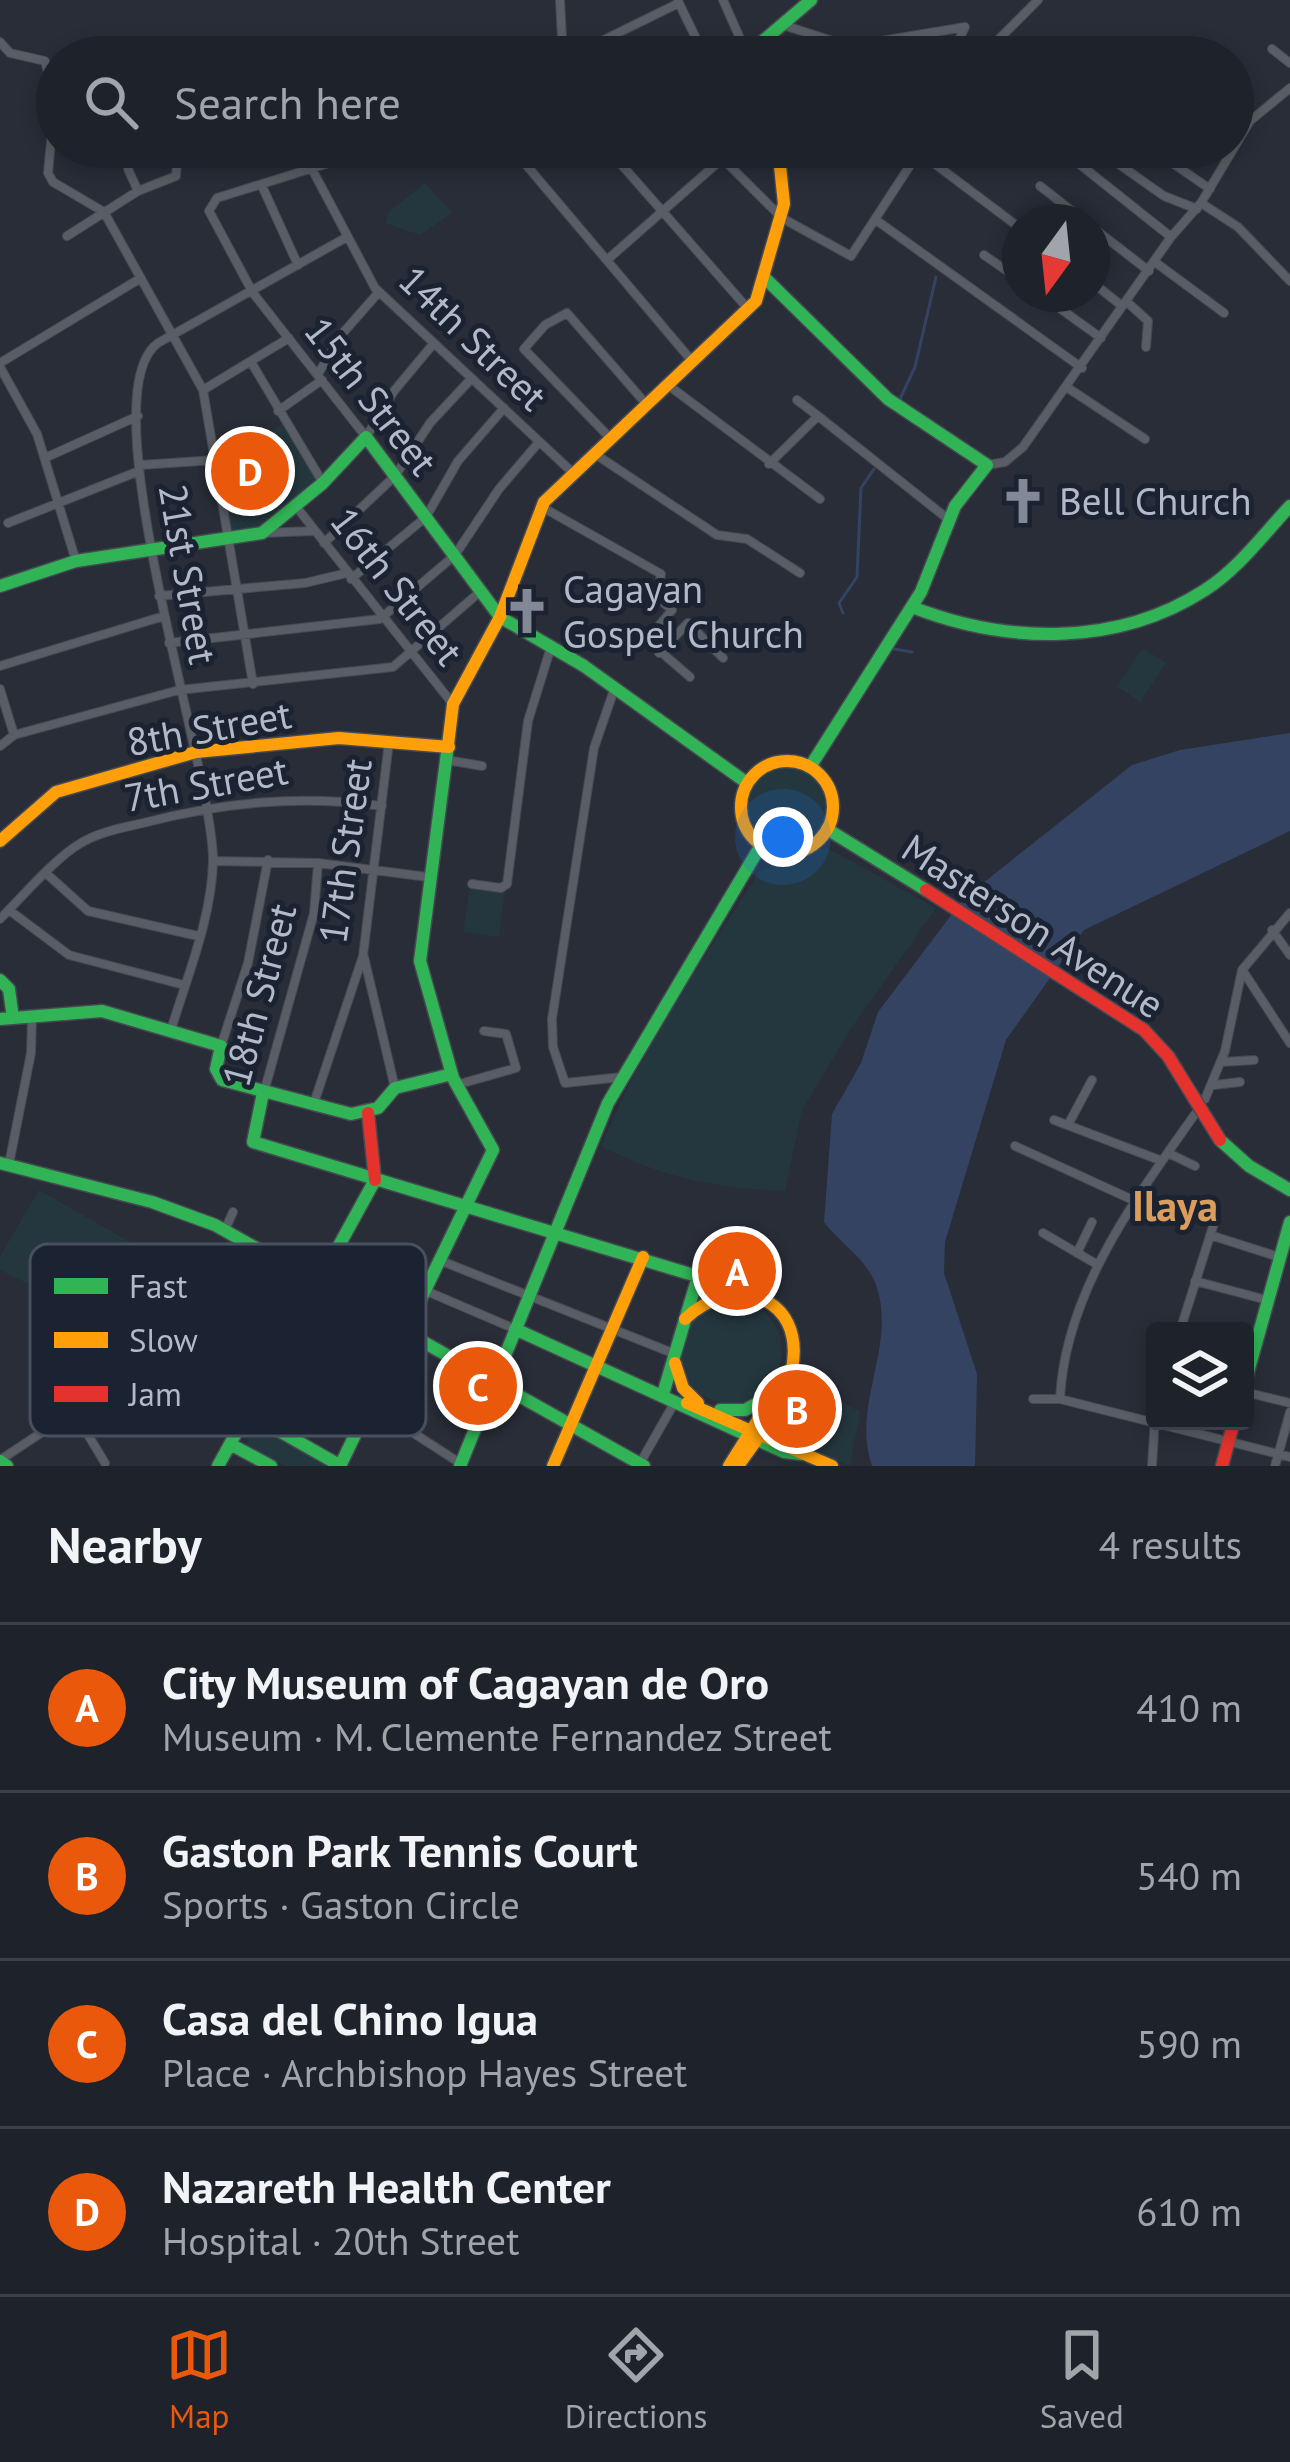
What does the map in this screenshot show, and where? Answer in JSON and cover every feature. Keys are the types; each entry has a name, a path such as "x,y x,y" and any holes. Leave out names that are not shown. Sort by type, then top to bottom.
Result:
{"street":[{"path":"560,0 564,36"},
{"path":"723,0 741,36"},
{"path":"770,36 811,0"},
{"path":"1002,36 1038,0"},
{"path":"608,36 678,1 695,36"},
{"path":"783,25 817,36"},
{"path":"911,36 965,27 961,36"},
{"path":"0,42 10,53 36,59"},
{"path":"1273,49 1290,63"},
{"path":"1254,118 1290,88"},
{"path":"48,168 53,182 104,212 203,390 224,536 253,684"},
{"path":"67,236 138,190 176,176 177,168"},
{"path":"298,265 262,186 321,168"},
{"path":"529,168 692,363"},
{"path":"623,168 749,310"},
{"path":"607,260 711,168"},
{"path":"731,168 782,218 853,256 909,168"},
{"path":"426,1286 493,1147 454,1080 420,961 453,704 500,616 541,506 749,310 766,279 782,218 782,168"},
{"path":"945,168 1002,214"},
{"path":"1084,168 1171,237"},
{"path":"1124,168 1163,196 1199,206 1238,227 1290,280"},
{"path":"1179,168 1210,189"},
{"path":"810,767 912,607 933,568 948,518 987,466 1005,462 1023,447 1171,237 1199,206 1220,168"},
{"path":"128,169 138,190"},
{"name":"14th Street","path":"313,171 379,292 573,472"},
{"name":"15th Street","path":"262,186 209,203 254,293 484,589 500,616"},
{"path":"1040,186 1063,204"},
{"path":"876,220 1082,368"},
{"name":"21st Street","path":"171,1030 213,861 196,752 159,596 139,468 143,358 173,334 254,293 347,237"},
{"path":"1110,239 1224,313"},
{"path":"984,255 1002,268"},
{"path":"76,561 46,458 24,405 0,365 141,278"},
{"path":"766,279 888,399 987,466"},
{"path":"278,411 320,377 342,334 379,292"},
{"path":"1110,294 1148,321 1146,347"},
{"path":"1065,312 1101,338"},
{"path":"611,439 524,350 526,342 568,314 647,405"},
{"path":"203,390 289,338"},
{"path":"262,533 322,483 366,436 434,343"},
{"name":"16th Street","path":"251,362 322,483"},
{"path":"323,544 395,476 430,423 471,379"},
{"path":"668,386 820,499"},
{"path":"1068,388 1145,439"},
{"path":"796,400 948,518"},
{"path":"159,596 349,576 426,517 458,461 503,408"},
{"path":"46,458 138,416"},
{"path":"770,464 818,416"},
{"path":"170,643 380,619 455,555 499,489 539,442"},
{"path":"593,454 723,538 740,536 800,573"},
{"path":"8,523 139,468 216,460"},
{"name":"16th Street","path":"295,504 380,619 453,704"},
{"path":"541,506 658,570 662,577 657,597 672,610 647,634 659,653 690,677"},
{"path":"912,607 1001,631 1061,632 1136,622 1160,615 1217,582 1290,506"},
{"path":"0,586 76,561 151,546 314,531"},
{"path":"0,746 14,735 178,690 393,668 484,589"},
{"path":"0,666 164,616"},
{"path":"500,616 748,783"},
{"path":"659,653 688,623 723,658"},
{"path":"472,884 503,888 507,884 528,721 551,647"},
{"path":"0,689 14,735"},
{"path":"614,690 594,748 552,1019 555,1059 565,1083 622,1077"},
{"name":"8th Street","path":"0,841 56,791 196,752 339,738 390,740 448,753"},
{"name":"17th Street","path":"314,1106 363,956 390,740"},
{"path":"448,753 482,766"},
{"path":"795,761 810,767 831,795 827,829 795,852 761,845 741,813 748,783 773,763 795,761"},
{"name":"7th Street","path":"0,920 73,848 97,835 205,806 311,797 382,806"},
{"name":"Masterson Avenue","path":"827,829 1144,1030 1168,1056 1220,1139 1249,1166 1290,1190"},
{"path":"418,1436 462,1465 553,1231 622,1077 761,845"},
{"path":"268,860 248,962 216,1065 222,1079 314,1106 368,1113 389,1101 395,1088 363,956"},
{"path":"213,861 318,863 428,877"},
{"name":"18th Street","path":"318,863 314,913 253,1142 375,1180"},
{"path":"48,875 88,911 198,936"},
{"path":"9,910 69,955 184,985"},
{"path":"1204,1099 1222,1062 1242,970 1290,913"},
{"path":"1272,931 1290,955"},
{"path":"1242,970 1290,1043"},
{"path":"0,980 9,989 6,1019 101,1011 221,1046"},
{"path":"32,1018 31,1053 4,1163 152,1202 250,1244"},
{"path":"395,1088 516,1068 506,1034 484,1031"},
{"path":"1222,1062 1254,1060"},
{"path":"1069,1123 1092,1080"},
{"path":"1212,1085 1240,1082"},
{"path":"339,1244 375,1180 368,1113"},
{"path":"1060,1400 1070,1343 1098,1265 1195,1114"},
{"path":"1054,1120 1195,1166"},
{"path":"1015,1146 1135,1201"},
{"path":"375,1180 467,1203 753,1293 776,1309 790,1331 794,1352 771,1415 754,1434"},
{"path":"226,1230 233,1212"},
{"path":"1184,1322 1215,1220"},
{"path":"1077,1253 1092,1222"},
{"path":"1254,1337 1290,1222"},
{"path":"1042,1232 1098,1265"},
{"path":"1210,1235 1279,1257"},
{"path":"553,1466 643,1257"},
{"path":"439,1260 675,1354"},
{"path":"426,1343 641,1465 674,1399 675,1354 699,1273"},
{"path":"1195,1282 1267,1300"},
{"path":"426,1291 829,1465"},
{"path":"686,1319 712,1294 753,1293"},
{"path":"508,1346 532,1337"},
{"path":"675,1354 680,1383 705,1407 801,1454"},
{"path":"734,1466 788,1376"},
{"path":"674,1399 745,1410 776,1390"},
{"path":"1254,1390 1290,1403"},
{"path":"1033,1399 1060,1400 1146,1419"},
{"path":"1276,1466 1290,1412"},
{"path":"771,1415 787,1444"},
{"path":"1152,1466 1154,1430"},
{"path":"1186,1430 1290,1457"},
{"path":"1222,1466 1231,1430"},
{"path":"2,1462 38,1436"},
{"path":"89,1436 105,1463"},
{"path":"218,1466 234,1436"},
{"path":"288,1436 340,1466 354,1436"},
{"path":"230,1444 272,1466"}],"shaded area":[{"path":"425,183 452,213 420,235 385,223 389,212"},
{"path":"282,424 316,480 258,530 226,532 224,460"},
{"path":"1143,648 1166,663 1140,702 1117,686"},
{"path":"787,767 815,779 827,807 815,835 787,847 759,835 747,807 759,779"},
{"path":"826,847 936,908 850,1030 802,1110 785,1191 690,1179 601,1146 630,1082 684,988 760,871"},
{"path":"470,885 505,890 499,937 463,932"},
{"path":"39,1190 134,1244 30,1244 30,1285 0,1270 0,1256"},
{"path":"730,1299 750,1303 773,1322 782,1351 778,1371 759,1394 730,1403 710,1399 687,1380 678,1351 682,1331 701,1308"},
{"path":"801,1380 860,1412 850,1466 813,1451 784,1418"},
{"path":"250,1436 275,1436 332,1466 284,1466 245,1445"}],"water":[{"path":"1290,733 1290,831 1084,930 1006,1040 945,1242 944,1273 977,1374 975,1466 872,1466 867,1421 881,1333 877,1288 861,1260 824,1222 832,1114 861,1063 878,1012 964,898 1132,765 1180,750"}],"waterway":[{"path":"899,401 915,367 936,277"},
{"path":"843,613 839,603 857,577 861,488 874,469"},
{"path":"894,649 912,652"}],"traffic: fast":[{"path":"769,36 811,0"},
{"path":"766,279 888,399 987,465 955,506 921,592 810,767"},
{"path":"0,586 76,561 262,533 323,483 366,437 500,617 584,666 747,783"},
{"path":"912,607 985,628 1023,633 1061,634 1135,622 1171,609 1217,582 1290,506"},
{"path":"426,1288 493,1150 453,1078 420,961 448,745"},
{"path":"827,829 926,890"},
{"path":"460,1466 608,1103 761,845"},
{"path":"0,980 9,989 13,1018"},
{"path":"0,1019 102,1011 221,1046 216,1069 222,1080 351,1114 378,1108 395,1088 452,1074"},
{"path":"263,1093 253,1142 753,1293"},
{"path":"1220,1140 1249,1166 1290,1190"},
{"path":"0,1163 152,1202 215,1225 249,1244"},
{"path":"340,1244 375,1180"},
{"path":"1254,1351 1290,1222"},
{"path":"663,1394 699,1273"},
{"path":"515,1329 784,1452 801,1454"},
{"path":"426,1344 644,1466"},
{"path":"720,1410 745,1410 770,1396"},
{"path":"218,1466 234,1436"},
{"path":"288,1436 341,1466"},
{"path":"340,1466 355,1436"},
{"path":"230,1444 271,1466"},
{"path":"0,1461 7,1466"}],"traffic: slow":[{"path":"448,745 453,704 500,617 544,502 756,301 784,204 780,168"},
{"path":"0,841 56,792 196,752 339,738 449,747"},
{"path":"787,761 819,775 833,807 819,839 787,853 755,839 741,807 755,775 787,761"},
{"path":"553,1466 643,1257"},
{"path":"685,1319 704,1305 744,1295 762,1299 788,1324 793,1344 789,1382 738,1466"},
{"path":"675,1363 683,1388 698,1403"},
{"path":"729,1466 778,1388"},
{"path":"687,1403 832,1466"}],"traffic: jam":[{"path":"926,890 1144,1030 1168,1056 1220,1140"},
{"path":"368,1113 375,1180"},
{"path":"1222,1466 1232,1430"}],"place":[{"name":"Nazareth Health Center","path":"250,471"},
{"name":"Bell Church","path":"1023,501"},
{"name":"Cagayan Gospel Church","path":"527,611"},
{"name":"City Museum of Cagayan de Oro","path":"737,1271"},
{"name":"Casa del Chino Igua","path":"478,1386"},
{"name":"Gaston Park Tennis Court","path":"797,1409"}],"district":[{"name":"Ilaya","path":"1175,1206"}]}
